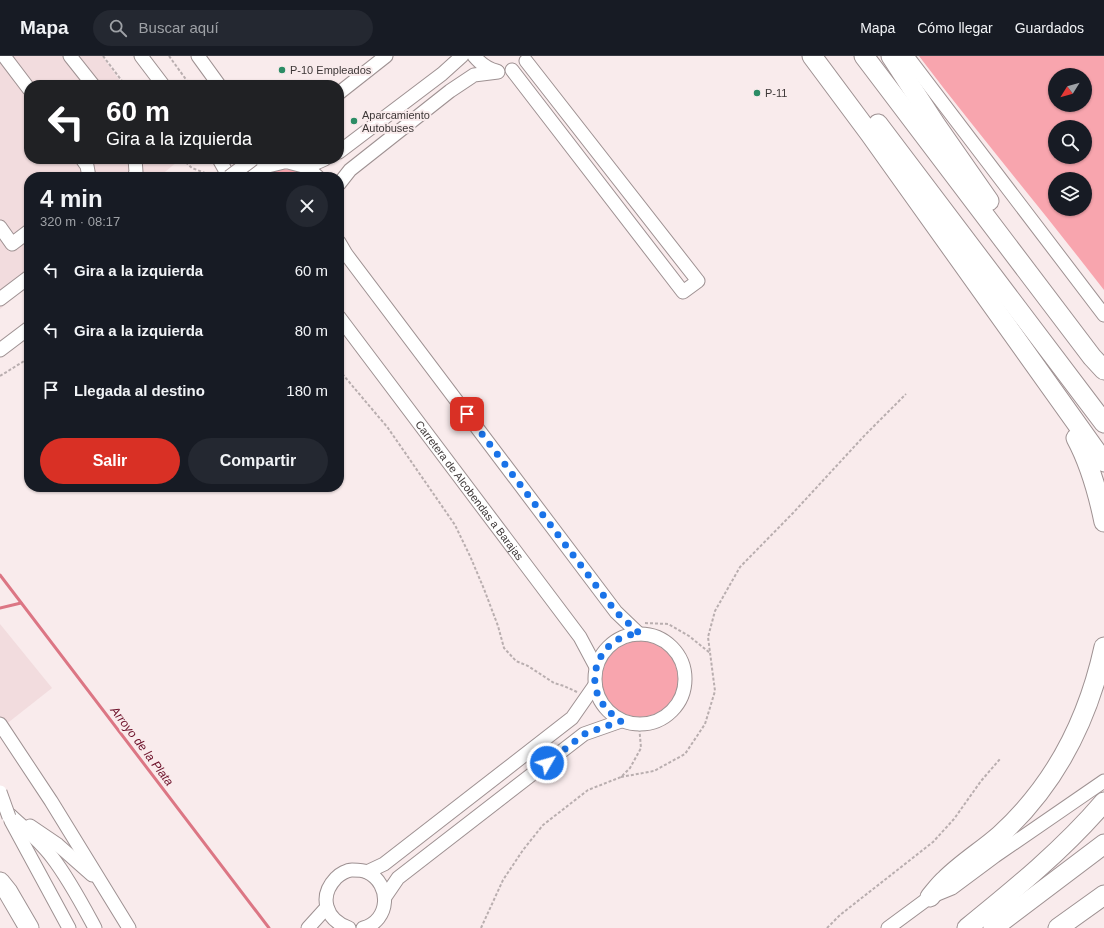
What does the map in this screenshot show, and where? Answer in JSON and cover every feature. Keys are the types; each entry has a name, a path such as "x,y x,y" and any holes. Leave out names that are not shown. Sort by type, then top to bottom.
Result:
{"highway":[{"path":"812,56 870,134 1104,462"},
{"path":"826,56 1104,423"},
{"path":"864,56 1092,357 1104,370"},
{"path":"891,56 936,125 1023,250 1099,352 1104,361"},
{"path":"1041,375 1067,419 1084,452 1096,488 1104,522"},
{"path":"930,897 946,879 981,852 1001,834 1030,804 1046,783 1071,742 1085,714 1098,674 1104,647"},
{"path":"967,928 1021,883 1088,820 1104,802"},
{"path":"993,928 1104,844"},
{"path":"0,882 8,892 29,928"},
{"path":"1058,928 1104,895"}],"street":[{"path":"4,56 24,82"},
{"path":"70,56 89,80"},
{"path":"141,56 159,80"},
{"path":"198,56 215,80"},
{"path":"344,89 386,56"},
{"path":"344,148 442,74 462,56"},
{"path":"474,56 481,64 498,72"},
{"path":"907,56 1104,315"},
{"path":"344,178 350,170 450,91 474,75 512,70 518,68 527,59 698,280 683,292 512,70"},
{"path":"236,172 246,164"},
{"path":"258,172 264,167 272,164"},
{"path":"294,164 307,168 312,172"},
{"path":"307,168 315,164"},
{"path":"0,227 12,244 24,235"},
{"path":"344,250 616,612 653,636 660,638 676,651 683,662 686,676 685,689 680,702 672,713 661,720 648,725 630,724 621,721 609,712 600,700 595,685 596,667 600,658 612,643 642,629"},
{"path":"0,300 24,281"},
{"name":"Carretera de Alcobendas a Barajas","path":"344,324 580,637 596,667"},
{"path":"0,350 24,332"},
{"path":"366,872 384,864 572,718 595,685"},
{"path":"385,897 398,878 584,734 621,721"},
{"path":"0,724 51,801 129,928"},
{"path":"888,928 930,897 952,888 1104,780"},
{"path":"0,792 6,814 33,836 51,856 69,882 95,928"},
{"path":"0,804 69,928"},
{"path":"6,814 35,829 58,845 103,886"},
{"path":"341,927 332,917 327,907 326,896 330,884 339,875 350,870 366,872 379,881 385,897 384,910 376,921 363,928"},
{"path":"308,928 327,907"}],"path":[{"path":"103,56 121,80"},
{"path":"169,56 186,80"},
{"path":"188,164 192,168 202,172"},
{"path":"0,376 24,361"},
{"path":"344,376 388,428 455,525 484,589 498,626 504,648 516,661 528,666 554,683 587,696"},
{"path":"480,928 503,880 523,850 544,825 588,790 622,777 654,771 685,754 705,724 715,691 708,637 715,611 740,567 906,394"},
{"path":"642,629 668,624 689,636 710,653"},
{"path":"622,777 630,768 641,748 639,725"},
{"path":"827,928 840,915 933,842 954,819 981,781 1000,759"}],"shaded area":[{"path":"0,56 102,56 119,80 24,80 24,164 174,164 165,172 24,172 24,289 0,309"},
{"path":"919,56 1104,56 1104,290 1058,231"},
{"path":"281,169 293,170 297,172 269,172"},
{"path":"0,624 52,688 0,729"},
{"path":"632,641 648,641 661,647 672,658 678,671 676,694 661,711 648,717 632,717 619,711 604,694 602,687 602,671 608,658 625,643"}],"waterway":[{"name":"Arroyo de la Plata","path":"0,575 269,928"},
{"path":"0,608 21,603"}],"place":[{"name":"P-10 Empleados","path":"282,70"},
{"name":"P-11","path":"757,93"},
{"name":"Aparcamiento Autobuses","path":"354,121"}],"route":[{"path":"467,414 616,612 640,634 630,635 612,643 605,650 596,667 595,685 600,700 609,712 621,721 584,734 547,763"}]}
